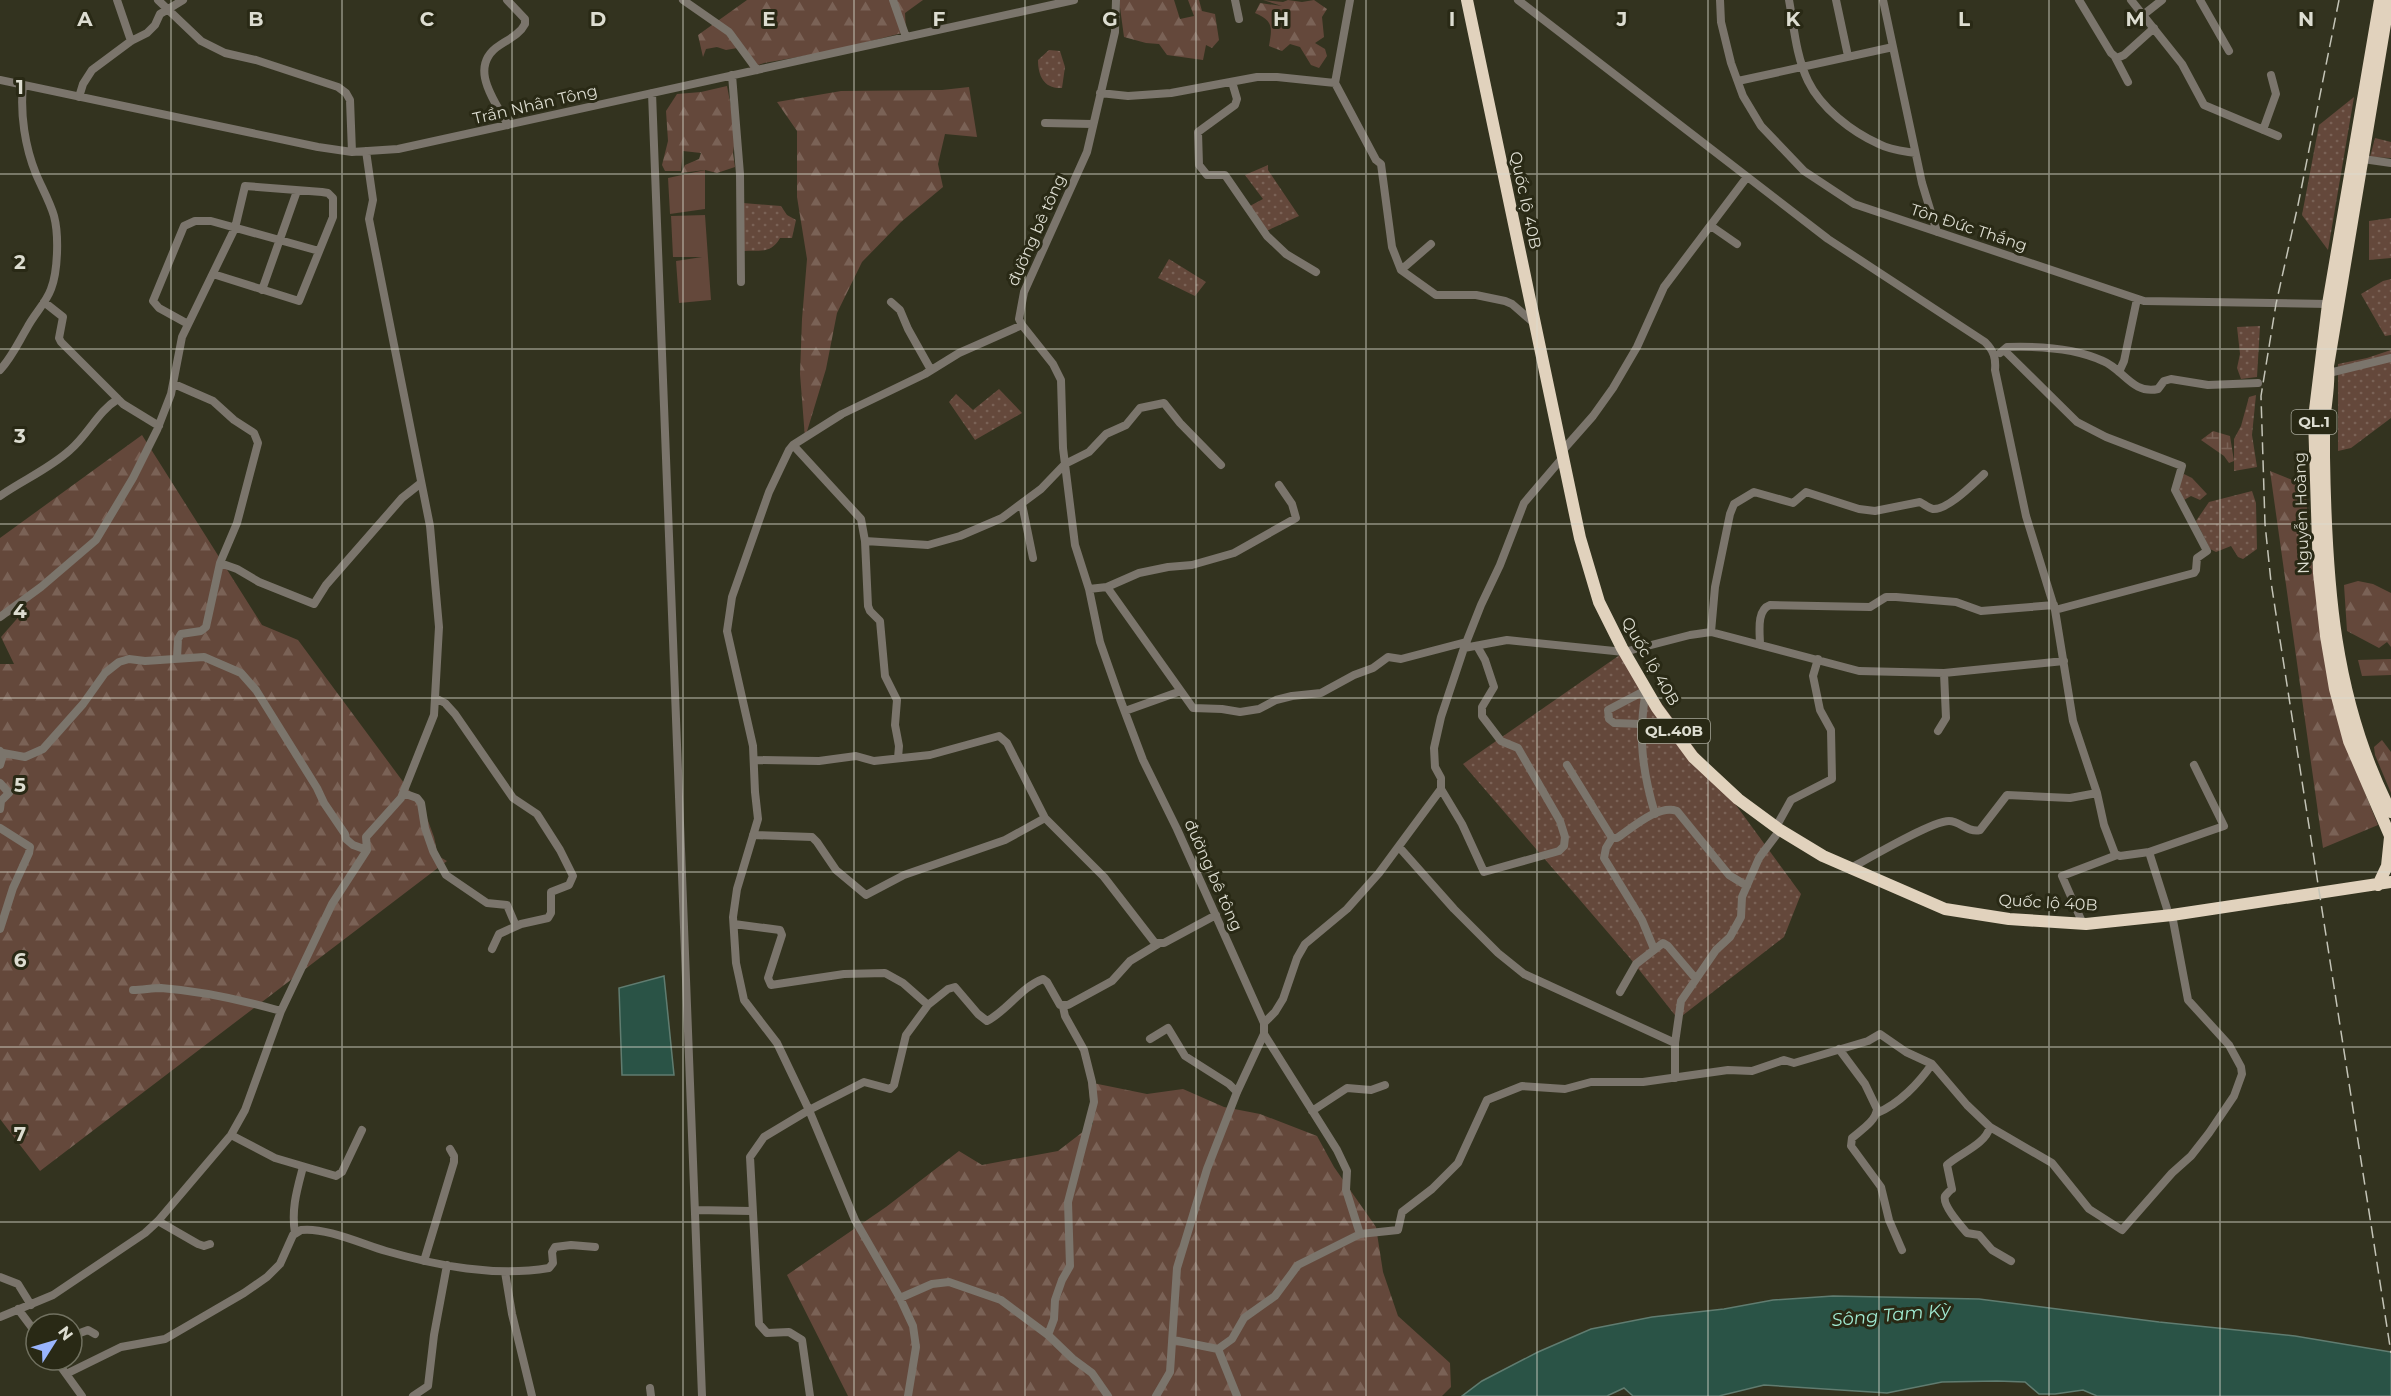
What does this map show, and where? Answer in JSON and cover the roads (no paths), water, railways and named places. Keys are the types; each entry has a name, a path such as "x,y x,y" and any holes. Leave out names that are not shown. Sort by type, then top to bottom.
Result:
{"highway":[{"name":"Quốc lộ 40B","path":"1467,0 1580,538 1599,602 1646,690 1693,757 1738,799 1778,829 1823,856 1945,909 2009,919 2084,924 2170,915 2387,885"},
{"name":"Nguyễn Hoàng","path":"2380,0 2328,304 2314,418 2319,573 2335,689 2349,741 2391,838"},
{"name":"Nguyễn Hoàng","path":"2389,0 2328,366 2324,425 2325,521 2330,605 2336,648 2357,733 2378,788 2391,813"},
{"path":"2387,885 2391,838"}],"street":[{"path":"117,0 131,41"},
{"path":"158,0 201,41 225,53 256,60 338,87 346,93 351,100 352,152"},
{"path":"79,97 83,84 93,70 131,41 147,33 155,25 159,16 183,0"},
{"path":"507,0 525,20 525,24 520,32 491,51 486,57 483,70 486,82 508,125"},
{"path":"683,0 729,32 757,70"},
{"path":"893,0 906,37"},
{"name":"Trần Nhân Tông","path":"0,80 284,141 352,152 366,151 427,144 1074,0"},
{"name":"đường bê tông","path":"1116,0 1115,32 1087,152 1024,292 1019,319 1053,364 1061,380 1065,464 1075,544 1089,589 1100,642 1143,760 1264,1023 1264,1034 1237,1092 1207,1169 1177,1268 1170,1372 1156,1396"},
{"path":"1235,0 1239,19"},
{"path":"1350,0 1335,83 1376,160 1381,164 1392,247 1401,270 1436,295 1476,295 1505,301 1535,323"},
{"path":"1518,0 1828,239 1985,342 1996,358 1995,370 2026,516 2055,607 2073,721 2097,793 2104,825 2117,855"},
{"name":"Tôn Đức Thắng","path":"1720,0 1721,22 1731,63 1743,96 1761,126 1804,171 1854,204 2137,299 2178,303 2328,304"},
{"path":"1789,0 1798,50 1815,93 1847,123 1881,146 1915,153"},
{"path":"1836,0 1848,56"},
{"path":"1883,0 1915,153 1937,232"},
{"path":"2079,0 2128,82"},
{"path":"2132,0 2186,70 2204,105 2278,136"},
{"path":"2143,15 2162,0"},
{"path":"2200,0 2229,51"},
{"path":"2115,57 2124,55 2154,28"},
{"path":"1738,81 1893,47"},
{"path":"732,75 740,174 741,282"},
{"path":"2263,130 2276,94 2271,75"},
{"path":"1100,93 1114,96 1149,95 1198,89 1248,78 1277,76 1335,83"},
{"path":"1232,82 1237,99 1235,105 1198,132 1199,165 1207,175 1225,176 1267,236 1286,254 1316,273"},
{"path":"0,370 12,356 44,302 51,288 55,271 55,218 35,173 28,147 22,113 23,85"},
{"path":"652,93 702,1396"},
{"path":"1045,123 1092,124"},
{"path":"0,1317 53,1295 144,1233 158,1221 231,1135 244,1110 281,1011 332,904 367,849 366,837 403,793 434,715 440,627 430,526 369,219 373,200 366,151"},
{"path":"2363,159 2391,163"},
{"path":"1264,1023 1283,999 1297,958 1305,944 1347,909 1399,847 1411,827 1441,789 1442,778 1436,766 1434,748 1441,717 1465,645 1524,503 1613,388 1637,347 1664,287 1747,177"},
{"path":"0,617 41,587 96,540 133,478 159,426 174,384 182,337 235,228 244,189 247,185 328,193 333,198 333,217 299,301 213,274"},
{"path":"262,290 297,191"},
{"path":"188,324 159,308 153,301 184,226 204,220 319,251"},
{"path":"1711,226 1737,244"},
{"path":"1401,270 1431,244"},
{"path":"2119,372 2124,361 2137,299"},
{"path":"44,302 63,319 59,334 61,342 118,399 159,426"},
{"path":"891,302 900,310 931,370"},
{"path":"908,1396 916,1347 913,1326 900,1298 855,1220 777,1042 744,1000 736,963 734,924 737,889 758,819 753,746 728,631 732,597 747,554 769,492 793,445 842,414 931,370 959,353 1022,325"},
{"path":"1996,358 2007,347 2046,347 2103,360 2133,385 2151,390 2158,389 2164,381 2171,379 2208,385 2258,383"},
{"path":"1760,645 1761,612 1764,607 1770,605 1870,607 1886,597 1896,597 1956,602 1981,611 2055,607 2194,573 2197,558 2208,551 2175,490 2182,466 2106,437 2077,422 2004,350"},
{"path":"2329,373 2391,358"},
{"path":"174,384 213,401 234,420 254,433 258,440 237,523 220,563 206,627 201,632 181,634 177,658"},
{"path":"0,496 69,452 86,435 109,405 118,399"},
{"path":"865,542 928,545 960,536 991,523 1022,504 1041,489 1065,464 1089,452 1106,434 1126,425 1140,408 1164,403 1221,465"},
{"path":"793,445 861,519 865,542 868,606 880,621 885,676 897,700 895,725 899,746 898,758"},
{"path":"1711,632 1715,587 1730,514 1734,504 1752,493 1793,503 1806,492 1858,509 1875,511 1920,502 1928,508 1936,509 1955,499 1984,474"},
{"path":"220,563 314,604 326,585 402,498 421,483"},
{"path":"1089,589 1107,587 1139,573 1192,565 1234,553 1254,543 1296,518 1292,504 1279,485"},
{"path":"1022,504 1033,558"},
{"path":"1107,587 1193,708 1240,712 1259,709 1276,700 1292,696 1321,693 1354,675 1373,668 1388,657 1401,659 1465,645 1477,646 1507,640 1624,652 1711,632 1859,671 1944,672 2064,661"},
{"path":"1441,789 1462,824 1484,872 1559,850 1564,846 1565,837 1560,820 1518,748 1501,741 1482,716 1482,707 1494,687 1485,660 1477,646"},
{"path":"0,765 1,752 22,757 35,754 43,749 83,704 105,673 119,663 129,659 145,661 177,658 211,659 241,673 256,690 346,839 353,845 367,849"},
{"path":"1675,1078 1681,1001 1704,971 1716,950 1730,937 1741,917 1742,897 1759,858 1778,829 1791,800 1832,779 1831,730 1821,710 1813,676 1818,659"},
{"path":"1938,731 1946,718 1944,672"},
{"path":"1125,711 1181,690"},
{"path":"1641,724 1614,723 1609,719 1608,710 1646,690"},
{"path":"1646,690 1641,724 1643,765 1655,814"},
{"path":"435,698 445,703 455,714 515,800 537,814 571,870 573,879 569,885 551,892 550,916 516,926 497,935 492,949"},
{"path":"754,760 819,761 856,756 874,761 930,755 994,736 1002,737 1045,818 1104,877 1158,944"},
{"path":"1567,765 1612,838"},
{"path":"2084,924 2062,876 2117,855 2132,856 2149,852 2224,826 2194,765"},
{"path":"0,783 9,795 3,799 0,809"},
{"path":"403,793 417,798 422,803 425,828 442,871 487,903 507,905 516,926"},
{"path":"1851,868 1871,859 1891,845 1938,823 1950,821 1972,831 1980,830 2007,795 2070,798 2097,793"},
{"path":"1612,838 1617,838 1655,814 1669,809 1677,811 1729,875 1747,886"},
{"path":"753,835 812,837 836,870 866,896 904,875 1005,840 1045,818"},
{"path":"0,828 30,847 13,888 0,929"},
{"path":"1612,838 1606,848 1604,858 1642,920 1654,949"},
{"path":"1399,847 1454,909 1498,953 1524,974 1676,1043"},
{"path":"1173,1340 1218,1348 1232,1340 1244,1318 1275,1296 1298,1265 1360,1234 1398,1230 1402,1212 1432,1189 1458,1163 1487,1100 1522,1086 1565,1089 1592,1082 1643,1082 1728,1070 1752,1071 1784,1060 1794,1063 1868,1041 1880,1034 1906,1052 1932,1064 1967,1105 1990,1127 2052,1163 2089,1209 2119,1230 2125,1228 2172,1173 2193,1153 2234,1096 2242,1070 2229,1045 2188,1000 2170,915 2149,852"},
{"path":"1063,1006 1112,981 1130,961 1158,944 1173,939 1216,915"},
{"path":"734,924 780,930 782,935 768,978 771,986 844,974 885,973 903,983 928,1005"},
{"path":"1620,992 1636,964 1663,943 1696,979"},
{"path":"810,1396 802,1340 789,1332 767,1333 759,1324 750,1157 764,1137 808,1110 864,1082 890,1089 894,1085 906,1035 928,1005 948,990 956,987 978,1014 987,1021 1029,986 1043,979 1063,1006 1065,1016 1084,1050 1092,1082 1094,1102 1068,1202 1070,1266 1062,1280 1048,1335"},
{"path":"133,990 160,988 190,991 281,1011"},
{"path":"1150,1039 1168,1028 1185,1056 1229,1084 1237,1092"},
{"path":"1264,1034 1337,1150 1347,1171 1346,1190 1360,1234"},
{"path":"1839,1049 1866,1084 1877,1113"},
{"path":"1902,1250 1889,1221 1881,1187 1850,1143 1852,1138 1877,1113 1912,1088 1932,1064"},
{"path":"1312,1111 1347,1088 1371,1090 1385,1085"},
{"path":"1990,1127 1986,1136 1947,1165 1952,1188 1945,1196 1945,1200 1950,1211 1967,1233 1979,1235 1992,1250 2011,1262"},
{"path":"231,1135 275,1158 333,1176 339,1175 362,1130"},
{"path":"424,1260 454,1162 450,1149"},
{"path":"82,1396 66,1374 121,1347 165,1339 244,1293 267,1277 280,1264 295,1233 292,1219 294,1200 303,1167"},
{"path":"695,1210 752,1211"},
{"path":"158,1221 198,1244 204,1246 210,1244"},
{"path":"295,1233 305,1229 447,1265 505,1272 549,1268 553,1263 552,1252 555,1247 572,1245 595,1247"},
{"path":"414,1396 428,1386 435,1325 447,1265"},
{"path":"505,1272 512,1314 532,1396"},
{"path":"0,1276 18,1284 31,1305"},
{"path":"900,1298 932,1284 949,1282 1001,1300 1048,1335 1073,1359 1092,1373 1108,1396"},
{"path":"18,1309 24,1317"},
{"path":"84,1332 88,1330 95,1334"},
{"path":"1218,1348 1237,1396"}],"water":[{"path":"664,976 674,1075 622,1075 619,988"},
{"name":"Sông Tam Kỳ","path":"1833,1296 1979,1299 2159,1322 2295,1336 2391,1352 2391,1396 2097,1396 2083,1390 2039,1394 2025,1382 1997,1381 1942,1382 1887,1393 1764,1385 1719,1396 1633,1396 1624,1388 1607,1396 1462,1396 1482,1381 1538,1352 1591,1329 1652,1317 1724,1309 1773,1300"}],"railway":[{"path":"2339,0 2276,304 2261,396 2265,524 2271,582 2391,1353"}]}
